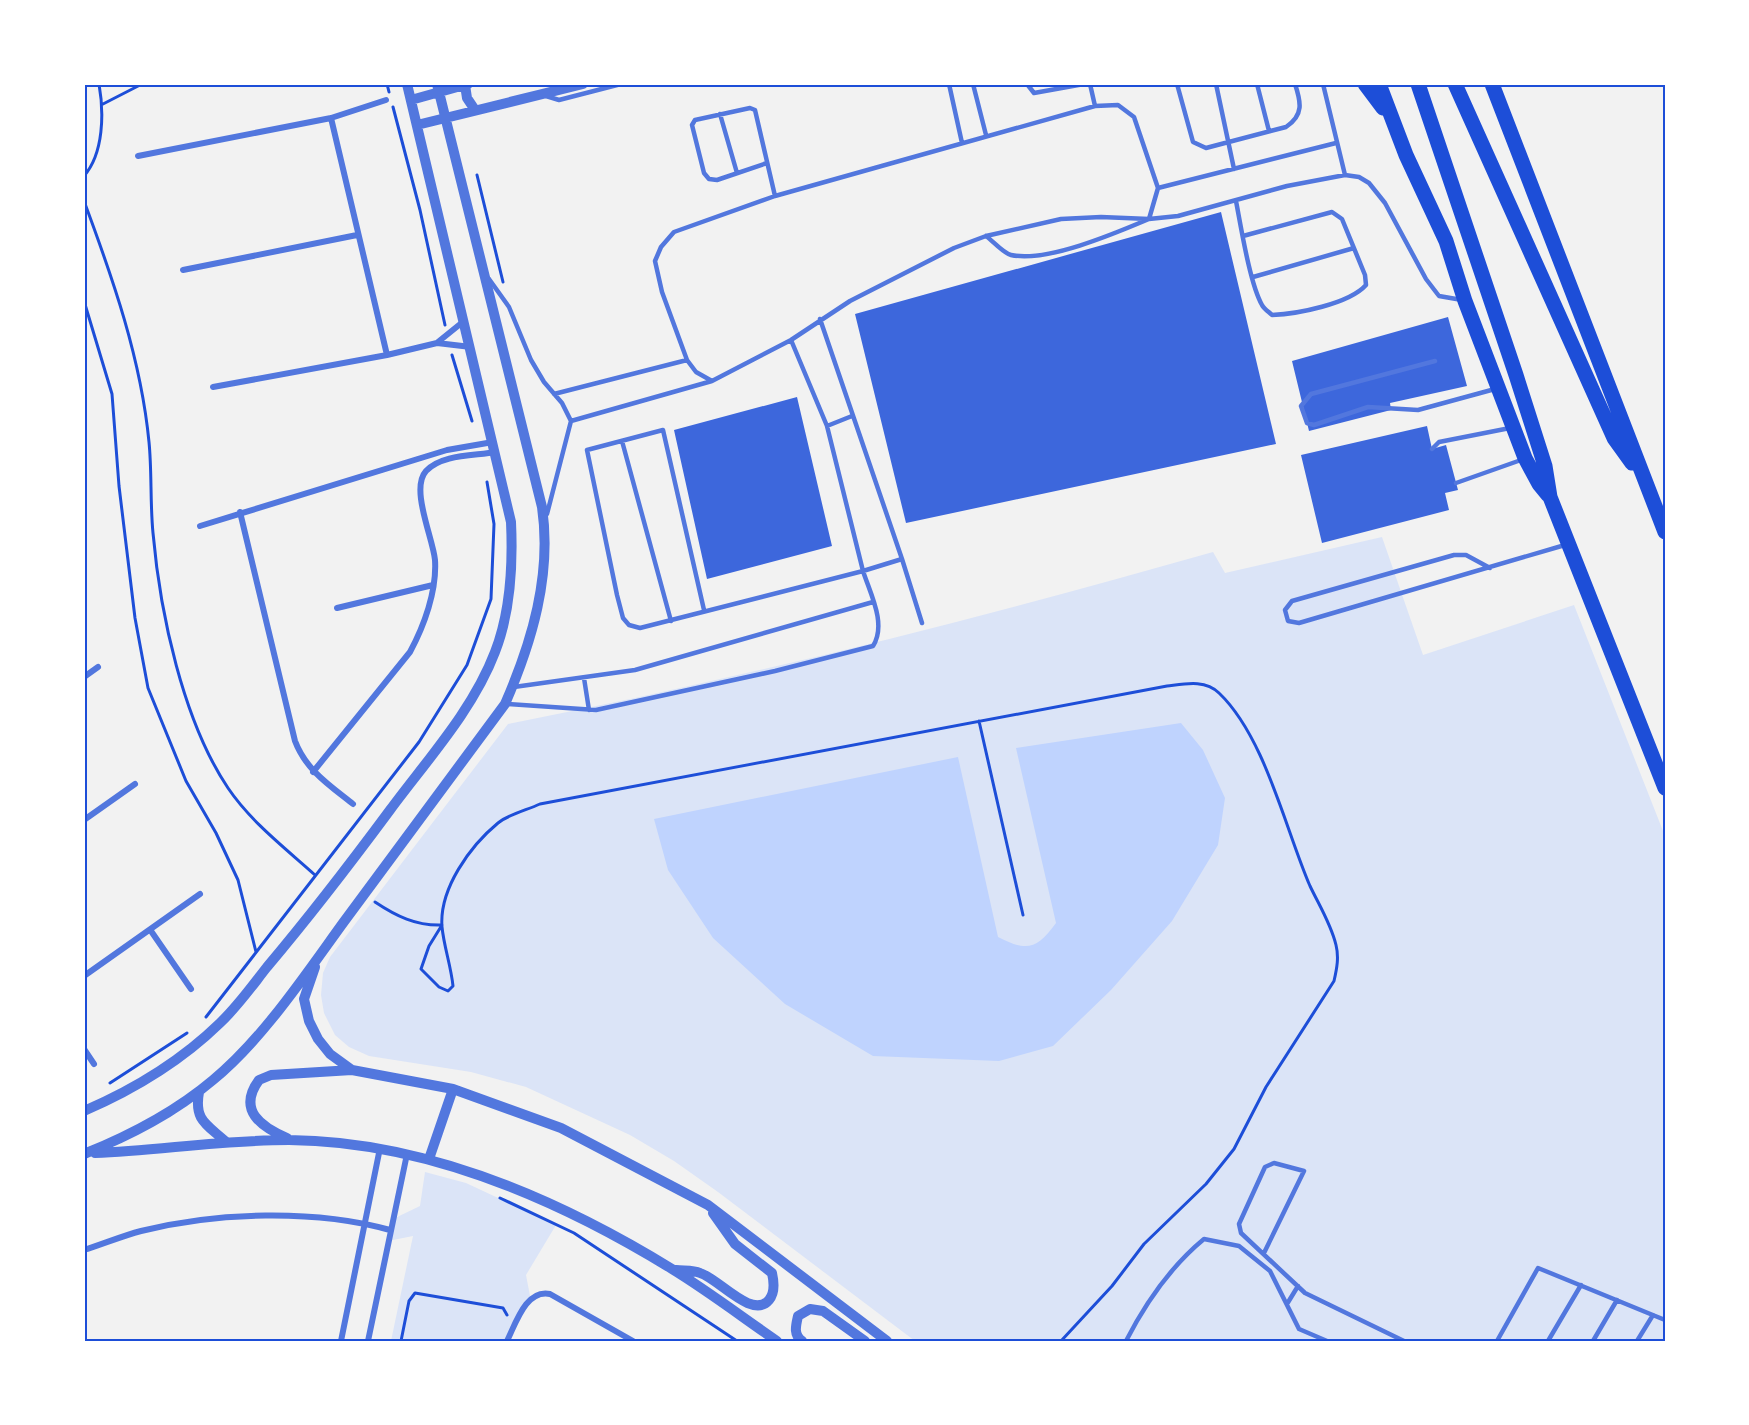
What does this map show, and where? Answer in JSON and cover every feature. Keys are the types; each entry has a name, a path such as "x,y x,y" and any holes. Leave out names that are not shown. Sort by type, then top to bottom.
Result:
{"highway":[{"path":"1365,84 1390,116"},
{"path":"1379,84 1390,116 1446,241 1465,300 1525,458 1539,484 1550,497"},
{"path":"1418,84 1516,375 1545,466 1550,497 1665,788"},
{"path":"1455,84 1614,438 1645,480"},
{"path":"1492,84 1665,532"}],"street":[{"path":"84,1111 124,1094 158,1074 222,1022 318,908 459,718 490,665 505,620 512,546 508,503 407,84"},
{"path":"411,100 439,88 466,84 467,98 475,110"},
{"path":"417,125 583,84"},
{"path":"85,1154 137,1132 199,1092 250,1044 320,956 505,704 524,658 542,578 544,522 439,88"},
{"path":"138,156 331,118 387,100"},
{"path":"331,118 387,355"},
{"path":"183,270 357,235"},
{"path":"213,387 387,355 437,343 448,339 464,321"},
{"path":"448,339 471,347"},
{"path":"200,526 447,450 479,445 495,447"},
{"path":"313,772 410,652 422,630 433,585 435,561 420,490 423,474 441,462 482,455 495,447"},
{"path":"240,512 295,741 301,757 313,772 353,804"},
{"path":"337,608 433,585"},
{"path":"84,677 98,667"},
{"path":"84,820 135,783"},
{"path":"84,976 151,931 200,894"},
{"path":"151,931 191,989"},
{"path":"320,956 304,999 309,1021 318,1039 330,1054 352,1070"},
{"path":"84,1049 94,1064"},
{"path":"291,1140 269,1131 256,1118 251,1098 259,1080 271,1075 352,1070 453,1089 561,1128 708,1205 887,1341"},
{"path":"429,1159 453,1089"},
{"path":"199,1092 196,1108 200,1118 225,1142"},
{"path":"85,1154 225,1142 291,1140 380,1148 407,1153 538,1198 585,1220 673,1269 777,1341"},
{"path":"341,1341 380,1148"},
{"path":"368,1341 407,1153"},
{"path":"673,1269 700,1273 750,1306 761,1306 770,1299 774,1285 772,1273 735,1244 708,1205"},
{"path":"84,1250 141,1231 228,1217 287,1217 365,1223 390,1230"},
{"path":"507,1341 531,1296 541,1292 550,1294 633,1341"},
{"path":"802,1341 798,1338 795,1329 798,1316 810,1309 823,1311 866,1341"}],"lane":[{"path":"540,94 559,100 621,84"},
{"path":"949,84 962,143"},
{"path":"973,84 986,135"},
{"path":"1027,84 1034,93 1084,84"},
{"path":"1090,84 1095,106"},
{"path":"1177,84 1193,142 1206,148 1286,127 1296,120 1301,104 1295,84"},
{"path":"1216,84 1234,169"},
{"path":"1257,84 1269,131"},
{"path":"1323,84 1345,176"},
{"path":"712,381 696,372 687,360 663,292 655,261 660,247 674,232 775,196 1095,106 1118,105 1134,117 1158,188 1149,219 1097,242 1043,253 1010,255 986,236"},
{"path":"767,163 717,180 709,179 704,173 692,125 694,120 750,108 755,110 775,196"},
{"path":"720,114 737,173"},
{"path":"1158,188 1336,143"},
{"path":"571,421 712,381 791,340 820,319 954,248 986,236 1061,219 1101,217 1149,219 1178,216 1287,186 1345,176 1359,177 1369,183 1385,203 1426,279 1439,296 1465,300"},
{"path":"1236,201 1243,236 1253,277 1262,306 1272,315 1318,307 1360,292 1366,285 1365,275 1342,219 1332,212 1243,236"},
{"path":"1253,277 1354,248"},
{"path":"484,272 509,307 531,360 571,421 544,522"},
{"path":"820,319 903,559 922,623"},
{"path":"505,704 589,710 642,701 873,646 878,637 879,622 863,571 827,426 791,340"},
{"path":"554,394 687,360"},
{"path":"1435,361 1311,394 1301,406 1304,417 1307,423 1314,425 1368,407 1418,410 1498,388"},
{"path":"827,426 852,416"},
{"path":"1432,449 1439,442 1513,427"},
{"path":"704,610 663,430 587,450 623,618 629,625 640,628 671,621 704,610 903,559"},
{"path":"622,441 671,621"},
{"path":"1456,483 1525,458"},
{"path":"1490,568 1466,555 1454,555 1292,601 1285,610 1288,621 1299,623 1490,568 1570,543"},
{"path":"512,687 635,670 873,602"},
{"path":"584,678 589,710"},
{"path":"1264,1253 1304,1171 1274,1163 1265,1167 1239,1224 1241,1233 1305,1293 1404,1341"},
{"path":"1126,1341 1144,1306 1182,1258 1204,1239 1239,1246 1270,1271 1299,1329 1327,1341"},
{"path":"1497,1341 1538,1268 1665,1320"},
{"path":"1548,1341 1581,1285"},
{"path":"1287,1305 1298,1286"},
{"path":"1593,1341 1617,1300"},
{"path":"1637,1341 1653,1315"}],"path":[{"path":"84,176 96,156 103,104 99,84"},
{"path":"103,104 142,84"},
{"path":"387,84 420,210 448,339 479,445"},
{"path":"477,175 509,307"},
{"path":"84,201 123,316 139,379 149,443 158,577 168,635 185,691 208,752 228,789 258,824 315,875"},
{"path":"84,301 112,394 119,486 133,607 148,688 186,781 216,833 238,880 256,952"},
{"path":"200,1025 419,742 467,665 491,599 494,524 482,455"},
{"path":"442,925 429,946 421,969 440,987 448,991 453,986 442,925 444,905 465,859 499,822 540,804 1194,682 1217,691 1236,713 1255,747 1336,945 1338,964 1334,981 1272,1078 1234,1149 1206,1184 1144,1244 1106,1294 1061,1341"},
{"path":"979,721 1023,915"},
{"path":"374,901 405,919 425,926 442,925"},
{"path":"106,1086 190,1031"},
{"path":"496,1197 574,1233 737,1341"},
{"path":"401,1341 409,1301 415,1293 503,1308 508,1318"}],"shaded area":[{"path":"1382,537 1423,655 1574,605 1665,836 1665,1341 915,1341 718,1192 674,1161 630,1135 526,1087 471,1072 369,1056 349,1047 335,1035 324,1013 321,995 323,973 330,957 508,724 686,687 862,646 1213,552 1225,573"},
{"path":"425,1172 466,1183 556,1225 526,1275 530,1296 505,1341 391,1341 413,1236 388,1241 393,1219 420,1206"}],"water":[{"path":"1181,723 1203,750 1225,798 1218,845 1172,921 1111,990 1053,1046 999,1061 873,1056 785,1004 713,938 668,870 654,819 958,757 998,937 1017,945 1031,945 1043,938 1056,923 1016,748"}],"building":[{"path":"1221,212 1276,444 906,523 855,314"},
{"path":"1448,317 1467,386 1390,403 1391,410 1309,431 1292,361"},
{"path":"797,397 832,546 707,579 674,430"},
{"path":"1427,426 1432,449 1446,445 1458,490 1445,493 1449,510 1322,543 1301,455"}]}
